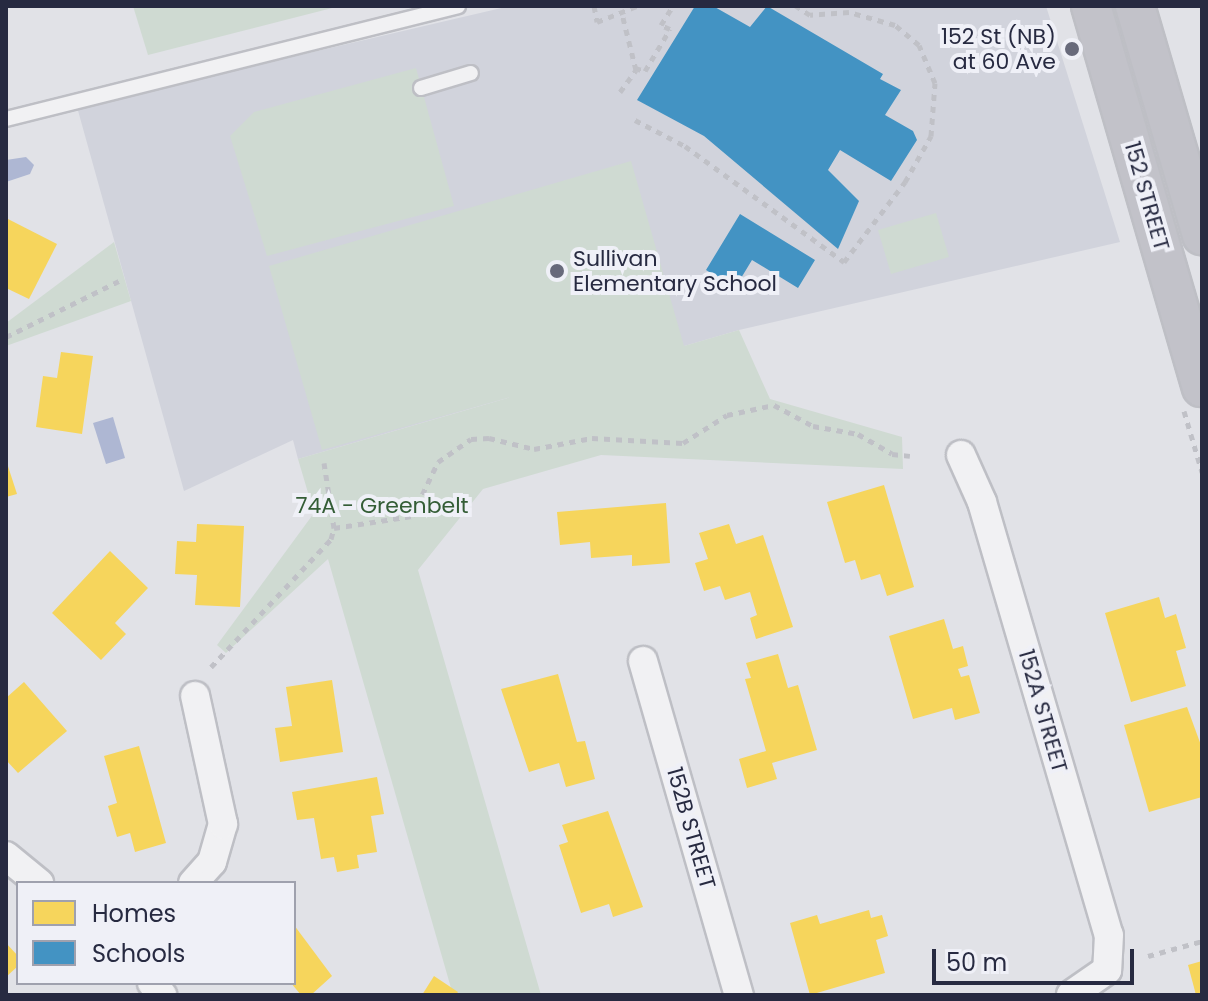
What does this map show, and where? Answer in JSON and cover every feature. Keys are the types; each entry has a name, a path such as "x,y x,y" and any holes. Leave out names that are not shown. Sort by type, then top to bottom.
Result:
{"main road":[{"name":"152 STREET","path":"1091,6 1202,387"},
{"name":"152 STREET","path":"1135,6 1202,235"}],"street":[{"name":"152A STREET","path":"961,455 982,502 1109,935 1107,970 1071,995"},
{"name":"152B STREET","path":"643,661 739,995"},
{"path":"195,696 223,824 212,862 195,881"},
{"path":"6,856 37,881"}],"lane":[{"path":"6,119 458,6"},
{"path":"421,88 471,73"}],"path":[{"path":"594,6 597,22 637,6"},
{"path":"635,68 645,71 670,29 661,25 673,6"},
{"path":"635,120 685,146 844,262 905,182 932,133 935,83 926,56 904,31 860,14 810,15 796,6"},
{"path":"860,14 862,6"},
{"path":"620,92 635,68 622,14"},
{"path":"6,337 119,281"},
{"path":"334,528 412,516 438,462 471,439 489,438 534,449 592,438 683,443 727,415 774,405 813,426 858,434 892,454 910,456"},
{"path":"211,667 327,545 334,528 324,463"},
{"path":"1148,956 1202,941"}],"shaded area":[{"name":"Sullivan Elementary School","path":"510,6 1046,6 1120,242 739,330 298,459 293,440 184,491 77,107"}],"green space":[{"path":"133,6 340,6 148,55"},
{"path":"416,68 454,206 267,256 230,136 254,112"},
{"name":"74A - Greenbelt","path":"631,161 684,346 739,330 770,399 902,437 903,469 601,455 483,489 418,570 541,995 453,995 328,559 226,653 217,645 314,513 298,459 528,392 322,450 269,266"},
{"path":"936,213 949,257 891,274 878,230"},
{"path":"114,242 131,301 6,346 6,323"}],"water":[{"path":"26,157 34,165 30,174 6,182 6,160"},
{"path":"113,417 125,458 106,464 93,423"}],"building: Homes":[{"path":"6,218 57,244 29,299 6,288"},
{"path":"61,352 93,356 82,434 36,427 43,376 57,378"},
{"path":"6,460 17,494 6,497"},
{"path":"884,485 914,587 887,596 880,574 861,580 855,560 845,563 827,502"},
{"path":"666,503 670,563 632,566 632,555 591,558 590,542 560,545 557,512"},
{"path":"197,524 244,526 240,607 195,605 197,575 175,574 177,541 196,542"},
{"path":"729,524 736,544 763,535 793,627 756,639 750,618 757,615 750,592 725,600 720,586 704,591 695,563 708,559 699,533"},
{"path":"110,551 148,588 115,623 126,634 101,660 52,613"},
{"path":"1159,597 1165,618 1176,614 1186,648 1176,651 1186,686 1131,702 1105,613"},
{"path":"944,619 953,649 963,646 968,666 958,669 961,677 969,675 980,713 955,720 952,708 913,719 889,636"},
{"path":"778,654 788,688 798,685 817,750 772,763 777,779 747,788 739,759 766,751 745,679 751,678 746,663"},
{"path":"558,674 577,742 585,741 595,779 566,787 559,763 529,772 501,689"},
{"path":"332,680 343,752 280,762 275,728 292,726 286,687"},
{"path":"24,682 67,731 18,773 6,760 6,698"},
{"path":"1187,707 1202,748 1202,797 1149,812 1124,725"},
{"path":"139,746 166,843 135,852 130,833 117,837 108,806 117,803 104,756"},
{"path":"377,777 384,814 371,816 377,852 357,855 359,868 337,872 334,857 321,859 314,818 297,820 292,792"},
{"path":"608,811 643,907 613,917 609,904 581,913 559,845 568,842 562,825"},
{"path":"869,910 871,918 882,915 888,936 876,940 885,973 810,995 790,923 817,915 820,924"},
{"path":"296,928 332,976 311,995 301,995 293,985 296,985"},
{"path":"6,943 16,954 16,968 6,977"},
{"path":"1202,961 1202,995 1196,995 1188,965"},
{"path":"434,976 458,992 456,995 422,995"}],"building: Schools":[{"path":"695,6 713,6 750,27 767,6 883,74 880,79 901,90 885,115 913,131 917,140 891,181 840,150 828,170 859,201 838,249 704,136 637,100"},
{"path":"740,214 815,260 798,288 752,260 735,288 706,270"}],"place":[{"name":"152 St (NB) at 60 Ave","path":"1072,49"},
{"name":"Sullivan Elementary School","path":"557,271"}]}
